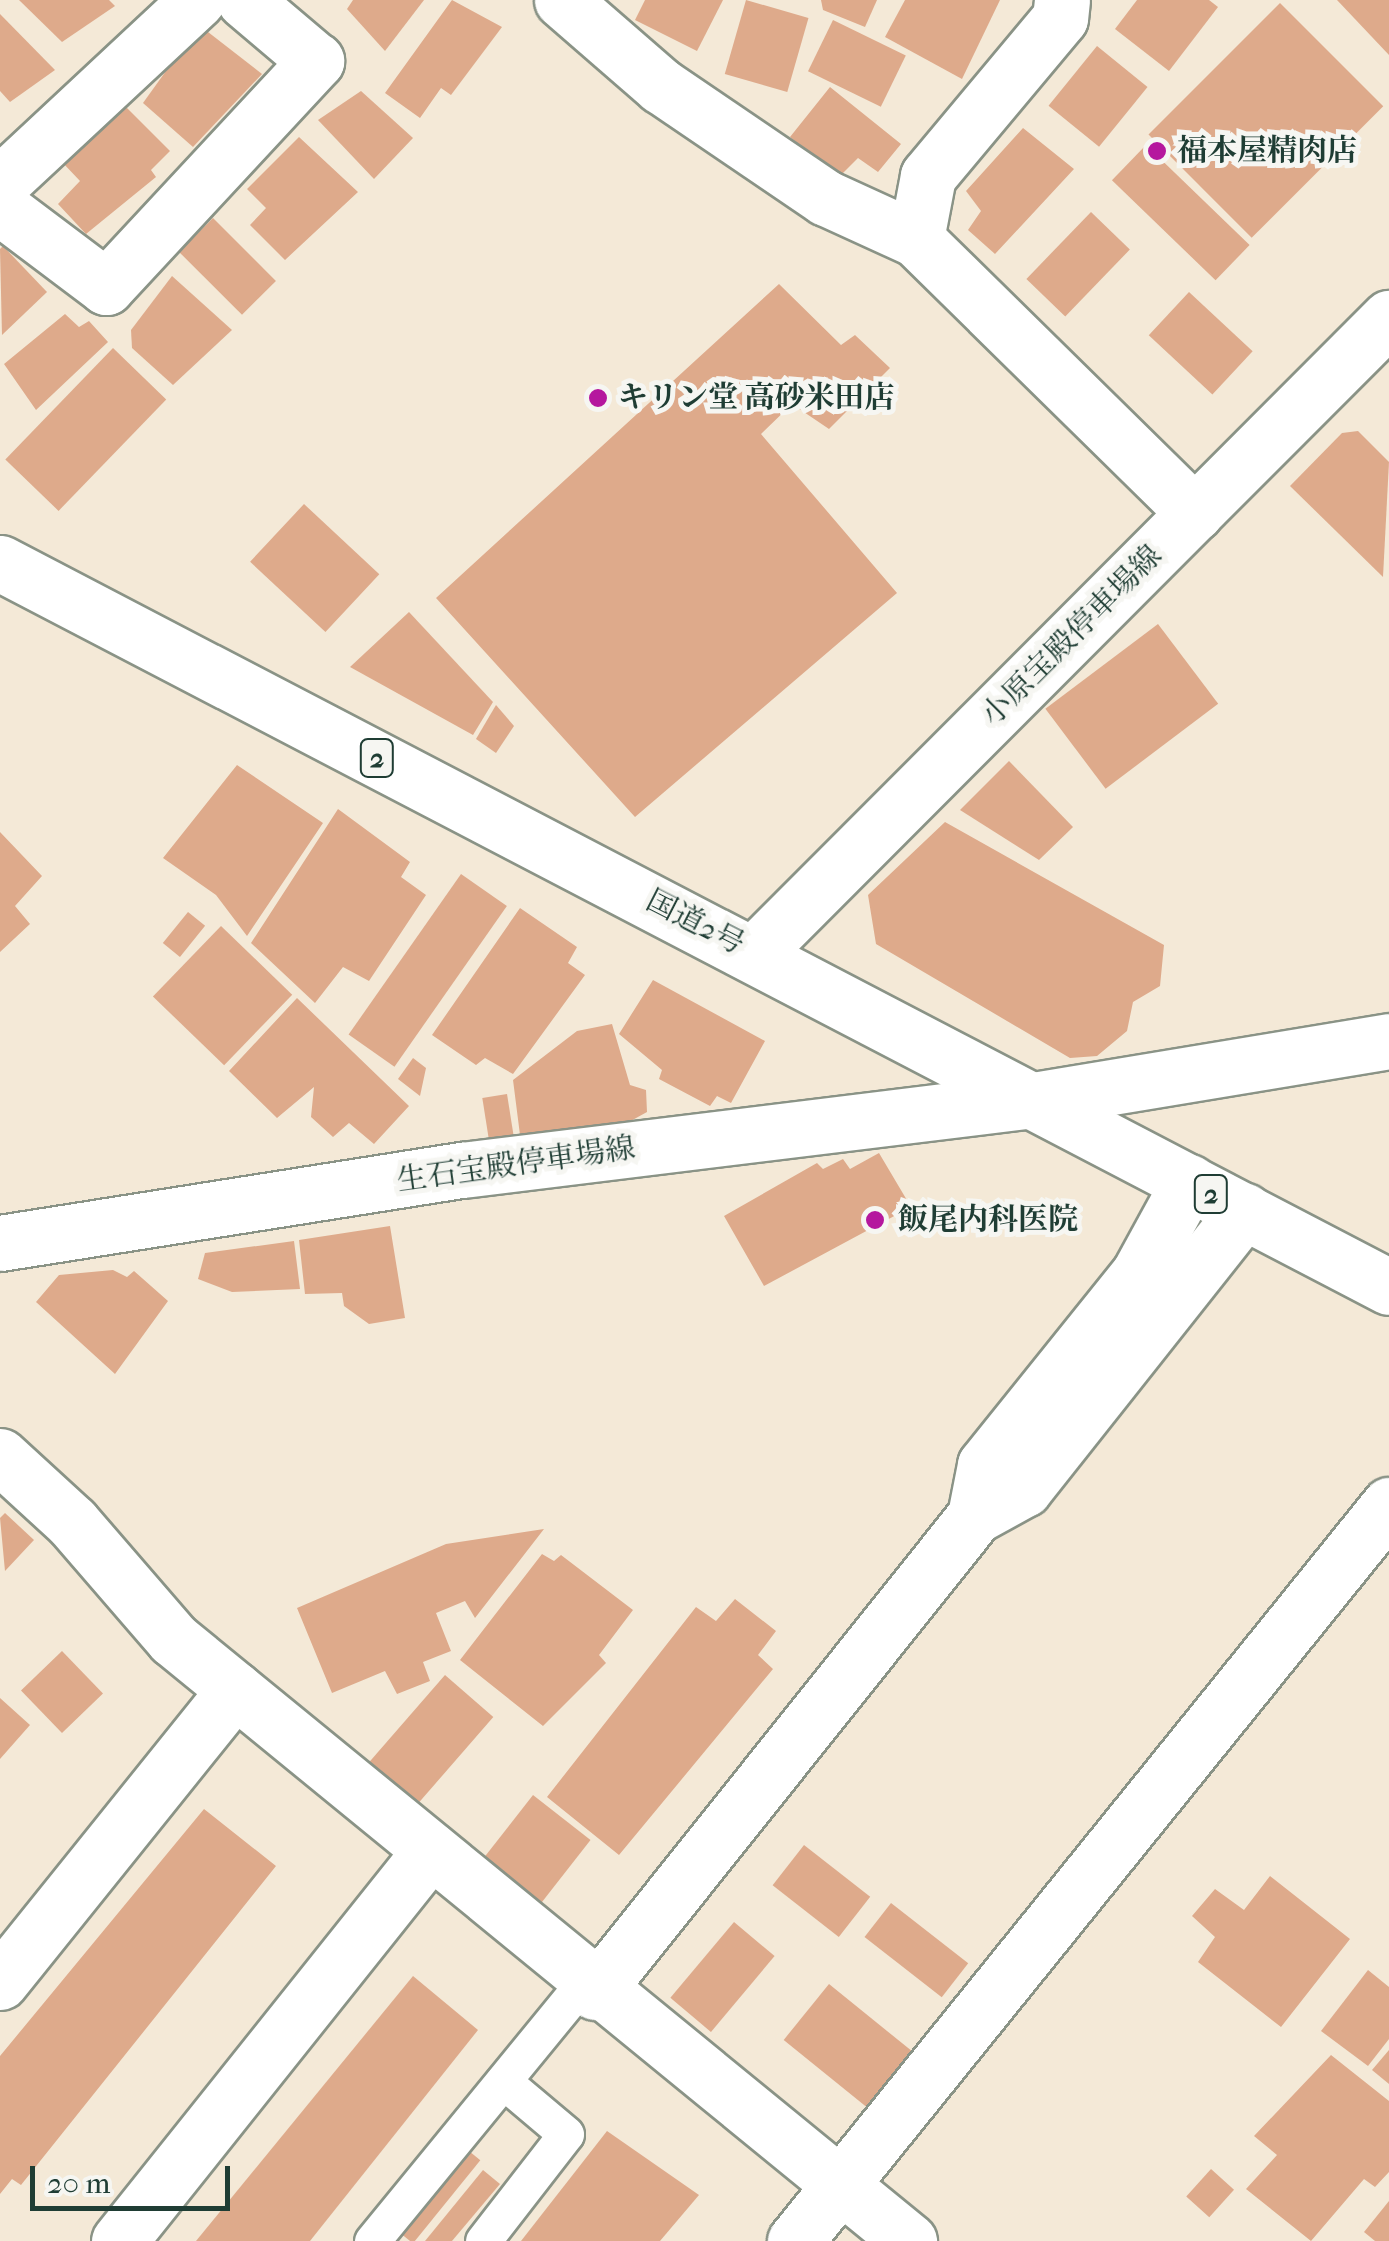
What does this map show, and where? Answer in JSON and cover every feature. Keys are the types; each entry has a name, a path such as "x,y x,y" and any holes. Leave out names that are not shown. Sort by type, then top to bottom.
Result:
{"main road":[{"path":"0,184 197,0"},
{"path":"0,207 106,287 316,61 244,0"},
{"path":"562,0 661,86 810,187 916,239 1194,513"},
{"path":"916,239 928,176 1060,18 1062,0"},
{"name":"小原宝殿停車場線","path":"754,954 1389,318"},
{"name":"国道2号","path":"0,562 1389,1287"},
{"name":"生石宝殿停車場線","path":"0,1243 462,1170 1034,1100 1389,1042"},
{"path":"975,1516 985,1465 1138,1275 1189,1182"},
{"path":"589,1988 975,1516 1024,1488 1244,1211"},
{"path":"0,1456 72,1522 174,1639 430,1850 589,1988 909,2241"},
{"path":"794,2241 1389,1505"},
{"path":"0,1982 236,1690"},
{"path":"118,2241 430,1850"}],"lane":[{"path":"372,2241 502,2081 589,1988"},
{"path":"483,2241 566,2134 502,2081"}],"building":[{"path":"19,0 109,0 115,6 62,42"},
{"path":"353,0 424,0 385,51 347,9"},
{"path":"452,0 502,27 451,95 441,88 420,118 385,93"},
{"path":"645,0 723,0 697,51 635,20"},
{"path":"746,0 808,18 787,92 725,74"},
{"path":"821,0 877,0 865,27 823,10"},
{"path":"905,0 1000,0 962,79 885,37"},
{"path":"1137,0 1209,0 1218,7 1169,71 1115,29"},
{"path":"1337,0 1389,0 1389,55"},
{"path":"1280,3 1383,106 1252,238 1148,135"},
{"path":"0,14 55,70 10,102 0,91"},
{"path":"833,20 906,56 881,107 808,71"},
{"path":"199,25 262,74 193,147 143,103"},
{"path":"1097,46 1148,87 1099,147 1049,106"},
{"path":"830,87 901,144 878,172 858,158 839,177 790,137"},
{"path":"361,91 413,138 374,179 318,120"},
{"path":"124,105 170,151 151,170 156,177 86,234 58,204 80,181 62,162"},
{"path":"1023,128 1074,169 995,254 968,230 981,211 966,191"},
{"path":"299,137 358,192 285,260 250,225 266,208 247,189"},
{"path":"1146,145 1250,245 1216,280 1112,180"},
{"path":"1091,212 1130,250 1065,316 1026,279"},
{"path":"213,218 276,281 242,315 179,252"},
{"path":"3,246 47,292 2,335 0,249"},
{"path":"172,276 232,330 173,385 132,348 131,330"},
{"path":"779,284 841,345 855,335 890,368 829,429 792,404 761,434 897,593 635,817 436,598"},
{"path":"1189,292 1253,351 1212,394 1149,335"},
{"path":"65,314 79,327 89,321 108,342 36,410 4,364"},
{"path":"113,348 166,399 59,511 5,459"},
{"path":"1358,431 1389,462 1383,577 1290,486 1342,433"},
{"path":"304,504 379,574 325,632 250,562"},
{"path":"409,612 493,702 473,735 350,667"},
{"path":"1158,624 1218,704 1106,789 1045,709"},
{"path":"496,705 514,726 496,753 476,739"},
{"path":"1009,761 1073,827 1039,860 960,810"},
{"path":"237,765 323,823 247,936 216,895 163,858"},
{"path":"338,809 410,862 401,877 426,895 369,981 343,967 315,1003 251,943"},
{"path":"945,822 1164,945 1160,986 1133,1002 1127,1031 1097,1056 1070,1058 876,944 868,895"},
{"path":"0,832 42,876 15,906 30,924 0,952"},
{"path":"461,874 507,906 394,1067 349,1035"},
{"path":"520,908 577,947 568,963 585,975 513,1074 485,1058 476,1065 432,1035"},
{"path":"188,912 205,926 180,957 163,943"},
{"path":"221,926 292,995 224,1065 153,996"},
{"path":"653,980 765,1041 731,1103 717,1096 710,1106 659,1079 662,1070 619,1034"},
{"path":"297,998 409,1106 374,1144 349,1123 333,1137 311,1117 314,1087 277,1118 229,1071"},
{"path":"612,1024 630,1085 646,1090 647,1112 627,1123 520,1135 513,1080 577,1031"},
{"path":"413,1058 426,1068 420,1096 398,1079"},
{"path":"507,1094 514,1136 489,1140 482,1098"},
{"path":"879,1153 911,1207 764,1286 724,1216 817,1163 823,1169 843,1159 850,1169"},
{"path":"390,1226 405,1318 369,1324 344,1306 342,1293 305,1294 299,1240"},
{"path":"294,1241 300,1289 232,1292 198,1279 205,1253"},
{"path":"113,1270 127,1277 134,1271 168,1301 115,1374 36,1302 59,1275"},
{"path":"5,1513 34,1540 5,1571 0,1518"},
{"path":"544,1529 475,1618 465,1601 436,1613 451,1651 423,1662 430,1681 397,1694 385,1671 332,1693 297,1608 446,1544"},
{"path":"542,1554 554,1561 561,1555 633,1610 599,1655 606,1663 543,1726 460,1660"},
{"path":"735,1599 776,1631 758,1655 773,1669 619,1855 547,1797 696,1607 716,1621"},
{"path":"62,1651 103,1693 62,1733 21,1691"},
{"path":"445,1675 493,1717 417,1805 368,1763"},
{"path":"0,1698 30,1725 0,1759"},
{"path":"533,1795 591,1840 540,1905 483,1860"},
{"path":"204,1809 276,1866 21,2185 12,2179 0,2194 0,2056"},
{"path":"804,1845 870,1897 839,1937 773,1885"},
{"path":"1270,1876 1350,1939 1281,2027 1198,1962 1215,1937 1192,1916 1215,1889 1244,1910"},
{"path":"891,1903 968,1963 942,1997 865,1937"},
{"path":"734,1922 775,1956 711,2032 670,1998"},
{"path":"1368,1970 1389,1987 1389,2039 1368,2066 1321,2031"},
{"path":"413,1976 478,2030 310,2241 196,2241"},
{"path":"829,1984 915,2054 870,2110 784,2040"},
{"path":"1389,2050 1389,2084 1372,2070"},
{"path":"1331,2055 1389,2101 1389,2172 1375,2187 1364,2179 1311,2241 1246,2189 1277,2155 1254,2136"},
{"path":"607,2131 699,2195 660,2241 521,2241"},
{"path":"464,2147 480,2160 415,2241 397,2230"},
{"path":"1211,2169 1234,2190 1209,2217 1186,2196"},
{"path":"483,2170 500,2184 452,2241 425,2241"},
{"path":"1389,2201 1389,2241 1375,2241 1364,2232"}],"place":[{"name":"福本屋精肉店","path":"1157,151"},
{"name":"キリン堂 高砂米田店","path":"598,398"},
{"name":"飯尾内科医院","path":"875,1220"}]}
